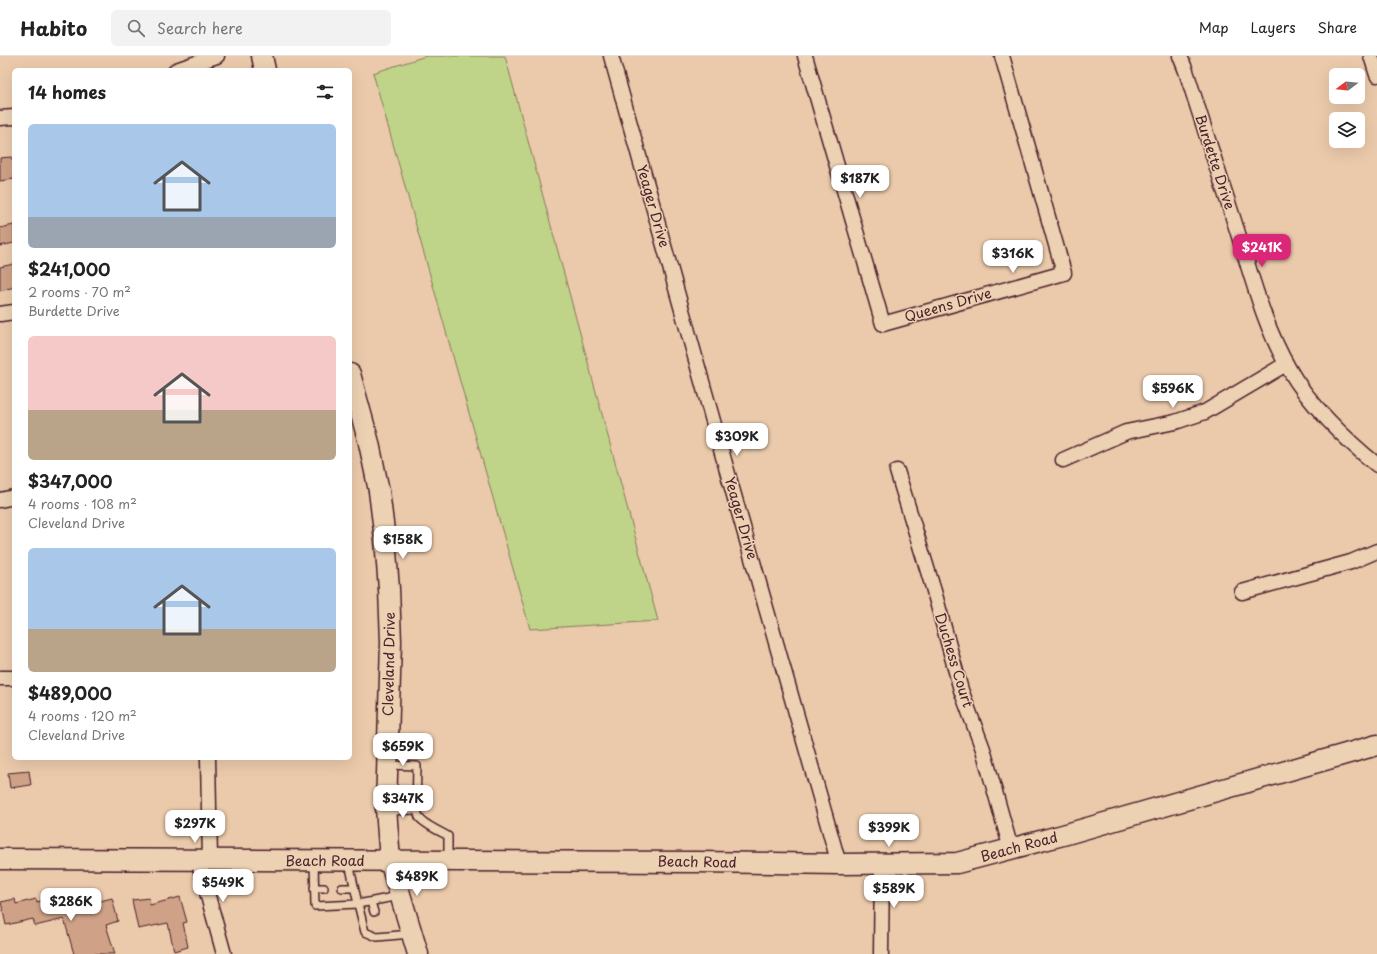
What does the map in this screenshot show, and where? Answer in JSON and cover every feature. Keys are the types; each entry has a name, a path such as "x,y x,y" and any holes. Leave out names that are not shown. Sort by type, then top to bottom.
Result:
{"street":[{"path":"182,68 217,56"},
{"path":"262,56 265,68"},
{"name":"Yeager Drive","path":"611,56 839,864"},
{"name":"Queens Drive","path":"805,56 883,324 1064,273 1002,56"},
{"name":"Burdette Drive","path":"1180,56 1231,211 1253,286 1273,338 1286,364 1303,389 1332,424 1377,465"},
{"path":"1371,56 1377,75"},
{"path":"0,118 12,117"},
{"path":"0,314 12,312"},
{"path":"1064,460 1126,432 1175,422 1205,412 1286,364"},
{"name":"Cleveland Drive","path":"352,381 369,443 379,491 385,539 391,642 386,811 390,861 418,954"},
{"name":"Duchess Court","path":"897,471 934,591 961,690 983,749 1011,849"},
{"path":"0,500 12,498"},
{"path":"1242,592 1351,562 1377,551"},
{"path":"0,678 12,678"},
{"name":"Beach Road","path":"0,858 839,864 957,863 1377,745"},
{"path":"208,760 204,860 224,954"},
{"path":"880,954 882,864"}],"lane":[{"path":"387,765 417,766 417,810 420,818 448,836 448,861"},
{"path":"386,811 417,810"},
{"path":"314,861 315,906 358,904 400,896"},
{"path":"349,861 365,932 377,937 411,934"},
{"path":"314,888 324,888"},
{"path":"342,888 354,888"},
{"path":"371,902 374,912"},
{"path":"380,929 382,937"}],"green space":[{"path":"426,56 505,56 658,621 530,629 373,73"}],"building":[{"path":"11,157 12,179 0,181 0,158"},
{"path":"12,225 12,243 0,246 0,228"},
{"path":"12,264 12,288 0,291 0,267"},
{"path":"29,771 31,785 10,788 8,773"},
{"path":"180,897 187,922 183,923 188,947 174,951 168,923 138,929 132,900 149,898 150,905"},
{"path":"112,898 118,921 106,925 115,954 74,954 64,919 35,926 33,919 6,925 1,902 15,899 16,904 36,899 37,902 44,900 48,912 76,904 77,907"}]}
